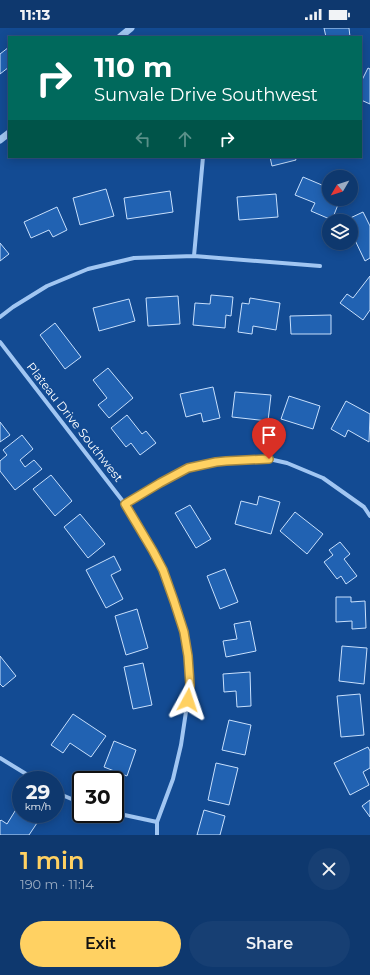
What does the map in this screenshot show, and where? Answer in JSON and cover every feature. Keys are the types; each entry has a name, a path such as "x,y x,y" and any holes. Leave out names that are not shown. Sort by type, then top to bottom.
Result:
{"street":[{"path":"121,36 131,28"},
{"path":"0,140 8,133"},
{"path":"194,256 203,158"},
{"path":"0,317 47,286 88,269 134,258 194,256 320,266"},
{"name":"Plateau Drive Southwest","path":"0,342 125,504 163,570 184,632 188,656 190,685 181,745 173,779 157,822 157,835"},
{"path":"125,504 188,468 216,462 269,459 287,464 323,478 364,508 370,516"},
{"path":"0,758 21,771"},
{"path":"124,815 157,822"}],"building":[{"path":"324,28 349,28 350,36 326,36"},
{"path":"8,48 8,68 0,74 0,54"},
{"path":"368,68 370,69 370,104 362,100 362,80"},
{"path":"270,158 295,158 296,160 272,166"},
{"path":"303,177 322,185 322,206 337,206 334,214 322,214 322,216 311,211 315,203 295,195"},
{"path":"106,189 114,216 80,225 73,198"},
{"path":"170,191 173,212 127,219 124,198"},
{"path":"276,194 278,217 239,220 237,197"},
{"path":"57,207 67,230 53,237 49,230 31,238 24,222"},
{"path":"363,212 370,226 370,258 365,261 358,246 358,214"},
{"path":"0,243 9,254 0,261"},
{"path":"370,276 370,310 363,320 340,303 347,294 353,298"},
{"path":"211,295 233,297 231,316 226,315 225,328 193,325 195,303 210,304"},
{"path":"178,296 180,324 148,326 146,298"},
{"path":"250,298 280,303 276,330 253,326 252,334 238,332 242,303 249,304"},
{"path":"129,299 135,321 99,331 93,308"},
{"path":"331,315 331,334 291,334 290,316"},
{"path":"55,323 81,357 65,369 40,335"},
{"path":"108,368 133,398 109,418 98,405 107,398 93,380"},
{"path":"213,387 220,418 203,422 201,413 186,417 180,394"},
{"path":"235,392 271,395 268,421 232,417"},
{"path":"289,396 320,406 313,429 281,419"},
{"path":"346,401 370,414 369,442 348,430 345,437 331,429"},
{"path":"127,415 142,434 146,431 156,443 140,455 131,443 126,447 111,428"},
{"path":"0,422 10,435 0,442"},
{"path":"22,435 33,449 20,460 25,467 34,460 42,469 15,490 0,471 0,461 7,455 3,450"},
{"path":"51,475 72,501 55,516 33,489"},
{"path":"259,496 280,502 271,534 235,524 241,501 257,505"},
{"path":"190,505 211,539 196,548 175,513"},
{"path":"295,512 323,534 307,554 280,531"},
{"path":"80,514 105,544 88,558 64,527"},
{"path":"340,542 350,554 344,559 357,576 346,584 341,576 337,579 324,562 333,555 329,550"},
{"path":"114,556 121,570 111,575 123,599 106,608 86,570"},
{"path":"225,569 238,602 220,609 207,576"},
{"path":"336,597 351,597 351,602 365,601 366,628 352,629 352,621 336,622"},
{"path":"137,609 148,648 126,655 115,616"},
{"path":"250,621 256,651 226,657 223,641 237,639 234,624"},
{"path":"342,646 367,648 364,684 339,681"},
{"path":"0,656 16,676 3,687 0,684"},
{"path":"143,663 152,705 133,709 124,667"},
{"path":"250,672 251,706 237,707 236,691 224,692 223,674"},
{"path":"360,694 364,735 341,737 337,696"},
{"path":"73,714 106,736 91,757 70,743 63,753 51,745"},
{"path":"229,720 251,725 245,755 222,750"},
{"path":"114,741 136,750 127,776 124,775 124,771 114,771 104,767"},
{"path":"368,747 370,751 370,768 363,772 369,785 350,795 334,763"},
{"path":"216,763 238,768 229,805 208,800"},
{"path":"370,800 370,817 362,806"},
{"path":"204,810 225,816 220,835 197,835"},
{"path":"12,816 12,823 37,823 29,835 0,835 0,821 1,820 7,824"}],"route":[{"path":"188,700 190,685 188,656 184,632 163,570 125,504 188,468 216,462 269,459"}]}
